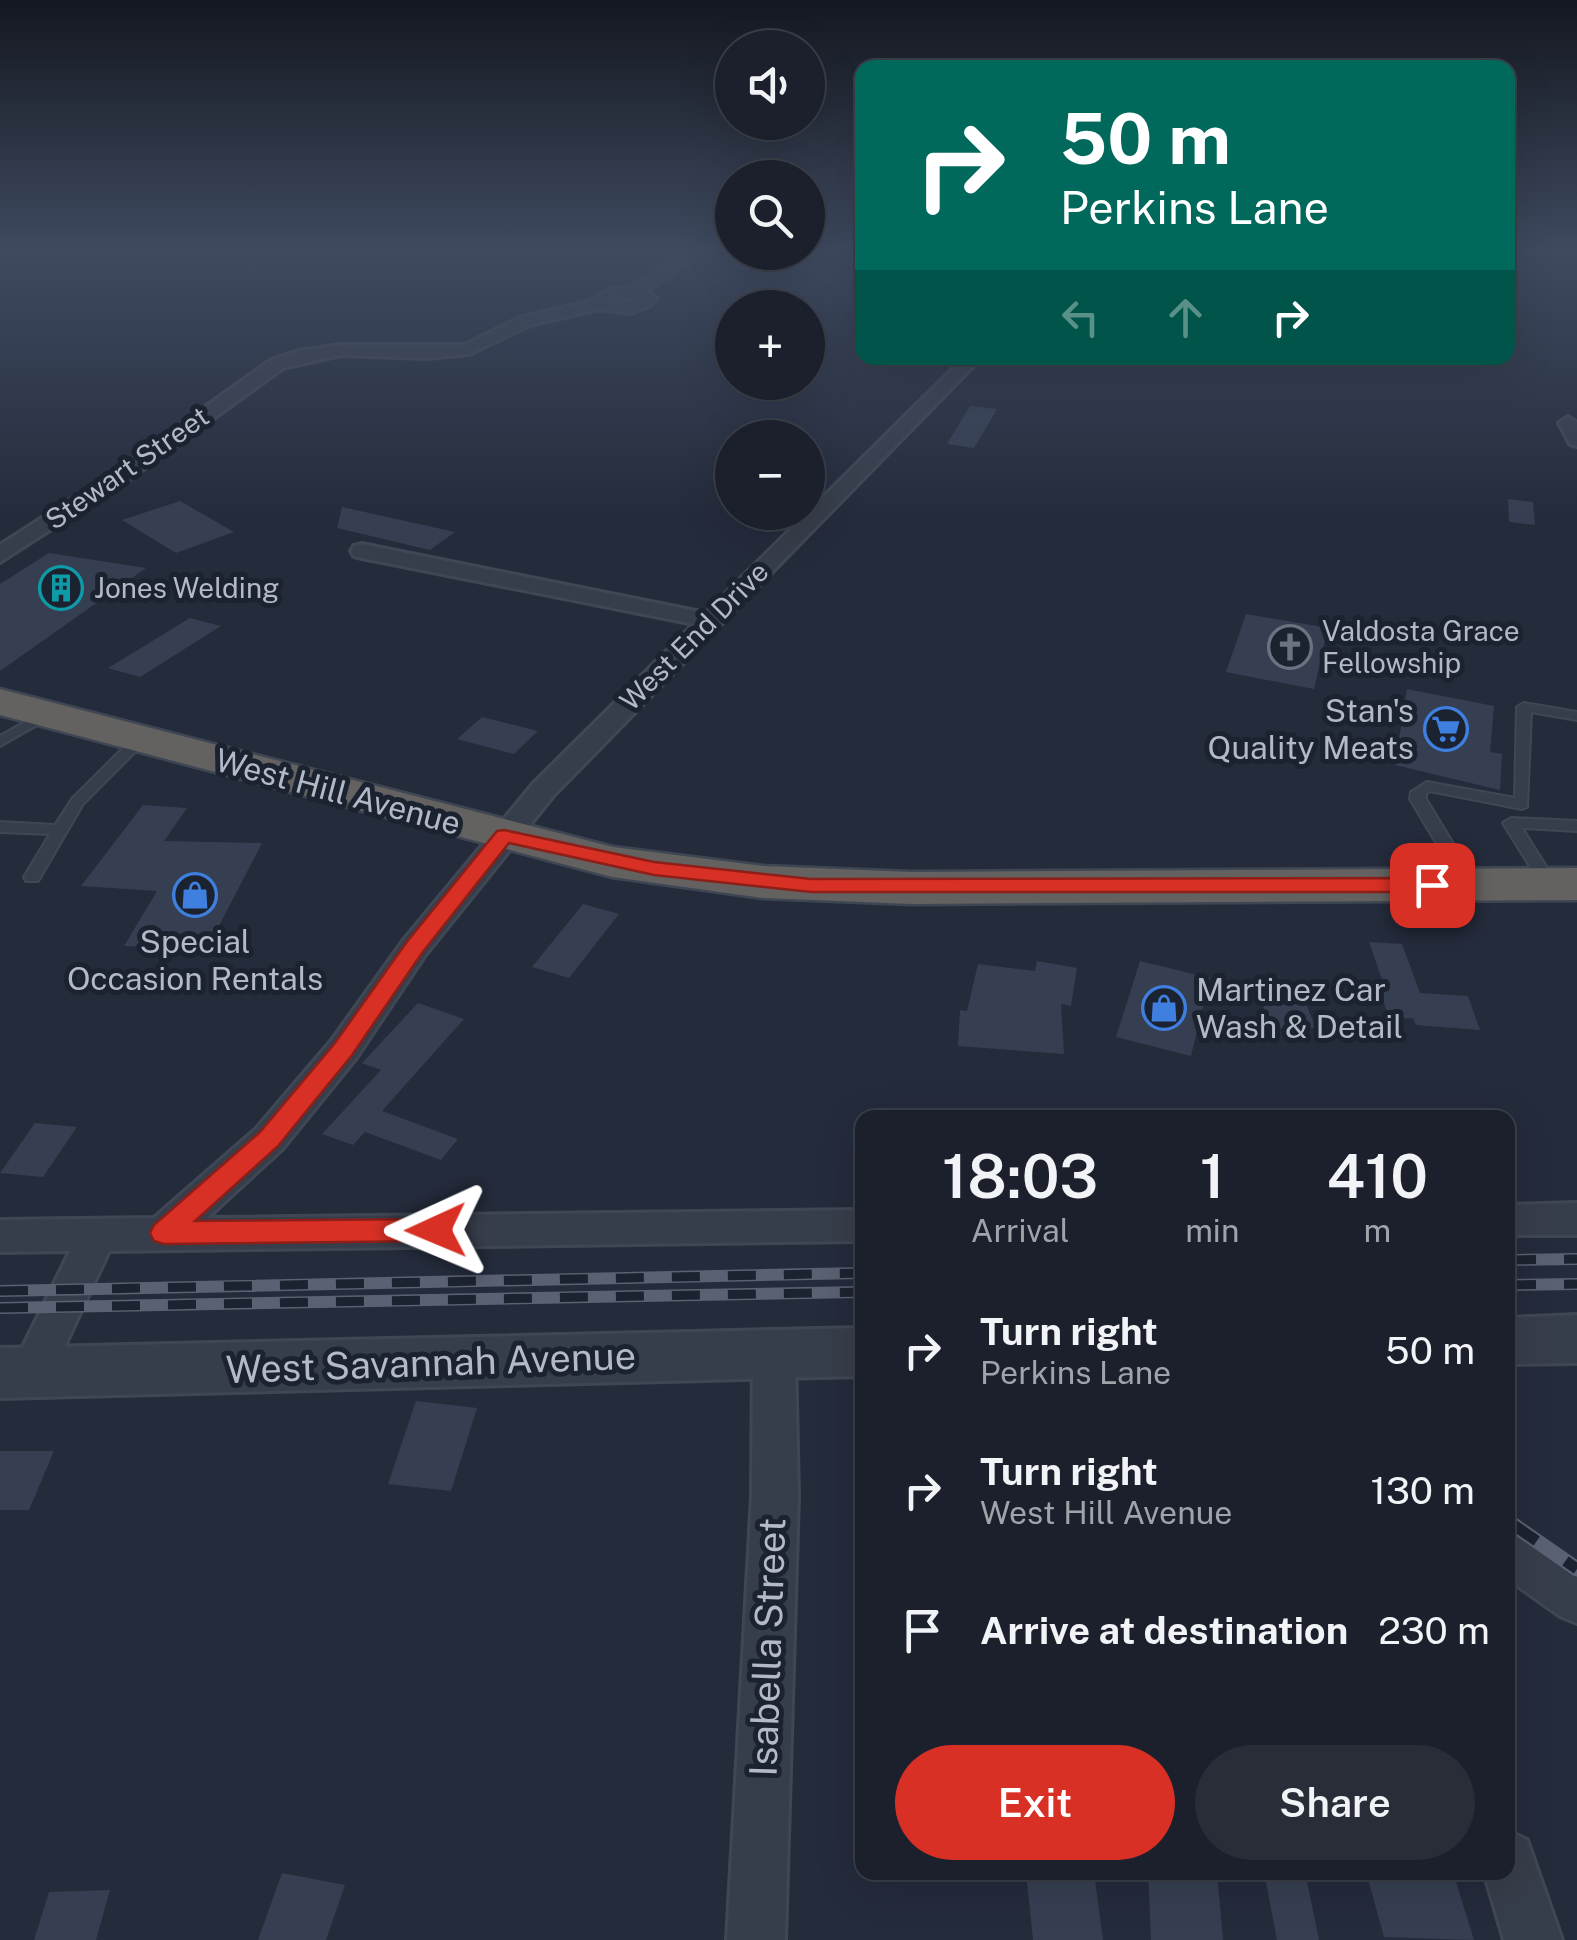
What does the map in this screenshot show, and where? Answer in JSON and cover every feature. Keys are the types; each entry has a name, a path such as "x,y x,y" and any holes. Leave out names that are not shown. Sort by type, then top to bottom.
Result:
{"highway":[{"name":"West Hill Avenue","path":"23,708 504,836 654,869 811,886 1563,884"}],"street":[{"name":"Stewart Street","path":"0,555 128,472 264,373 296,355 319,350 451,352 469,349 490,339"},
{"name":"West End Drive","path":"164,1233 269,1139 344,1049 414,948 553,779 966,365"},
{"path":"362,551 708,620"},
{"path":"1515,1220 1577,1219"},
{"path":"0,1236 855,1226"},
{"path":"16,1374 98,1233"},
{"path":"1515,1341 1577,1339"},
{"name":"West Savannah Avenue","path":"16,1374 855,1352"},
{"name":"Isabella Street","path":"756,1940 775,1496 774,1354"},
{"path":"1515,1557 1577,1598"},
{"path":"1515,1880 1534,1940"}],"lane":[{"path":"1511,824 1522,804 1524,707 1577,716"},
{"path":"0,742 23,708"},
{"path":"32,878 77,802 140,739"},
{"path":"1470,885 1418,799 1419,792 1427,786 1522,804"},
{"path":"1511,824 1577,826"},
{"path":"1511,824 1563,884"},
{"path":"0,827 60,830"}],"building":[{"path":"970,406 997,409 974,448 947,444"},
{"path":"1508,499 1533,502 1535,525 1509,522"},
{"path":"180,501 234,532 176,553 122,520"},
{"path":"342,507 455,532 430,550 337,528"},
{"name":"Jones Welding","path":"49,553 146,568 0,671 0,584"},
{"name":"Valdosta Grace Fellowship","path":"1246,614 1328,628 1314,689 1226,672"},
{"path":"190,618 221,626 140,677 108,668"},
{"name":"Stan's Quality Meats","path":"1407,689 1494,706 1490,752 1502,754 1500,790 1395,765"},
{"path":"482,717 538,731 514,754 457,739"},
{"name":"Special Occasion Rentals","path":"143,805 187,808 164,841 262,843 207,949 124,946 157,891 81,886"},
{"path":"583,904 619,914 569,978 532,967"},
{"path":"1369,942 1402,944 1420,993 1468,996 1480,1030 1416,1025 1413,1018 1389,1019 1380,990 1386,991"},
{"path":"1037,961 1077,968 1071,1006 1061,1004 1064,1054 958,1046 960,1010 967,1011 978,964 1035,971"},
{"name":"Martinez Car Wash & Detail","path":"1140,961 1210,978 1191,1056 1116,1037"},
{"path":"1258,992 1301,992 1316,1028 1271,1028"},
{"path":"418,1003 464,1019 382,1111 458,1139 441,1160 365,1132 353,1145 322,1134 381,1070 362,1063"},
{"path":"35,1123 77,1127 43,1177 0,1173"},
{"path":"416,1401 477,1408 451,1491 388,1484"},
{"path":"0,1451 54,1451 29,1510 0,1510"},
{"path":"282,1873 345,1885 326,1940 258,1940"},
{"path":"1027,1880 1095,1880 1103,1940 1033,1940"},
{"path":"1148,1880 1218,1880 1223,1940 1151,1940"},
{"path":"1266,1880 1307,1880 1319,1940 1277,1940"},
{"path":"1368,1880 1455,1880 1474,1940 1384,1937"},
{"path":"110,1890 96,1940 34,1940 49,1892"}],"railway":[{"path":"1515,1260 1577,1259"},
{"path":"0,1291 855,1273"},
{"path":"1515,1285 1577,1284"},
{"path":"0,1308 855,1292"},
{"path":"1515,1526 1577,1569"}],"place":[{"name":"Jones Welding","path":"61,588"},
{"name":"Valdosta Grace Fellowship","path":"1290,647"},
{"name":"Stan's Quality Meats","path":"1446,729"},
{"name":"Special Occasion Rentals","path":"195,895"},
{"name":"Martinez Car Wash & Detail","path":"1164,1008"}],"route":[{"path":"436,1230 164,1233 269,1139 344,1049 414,948 504,836 654,869 811,886 1432,885"}]}
